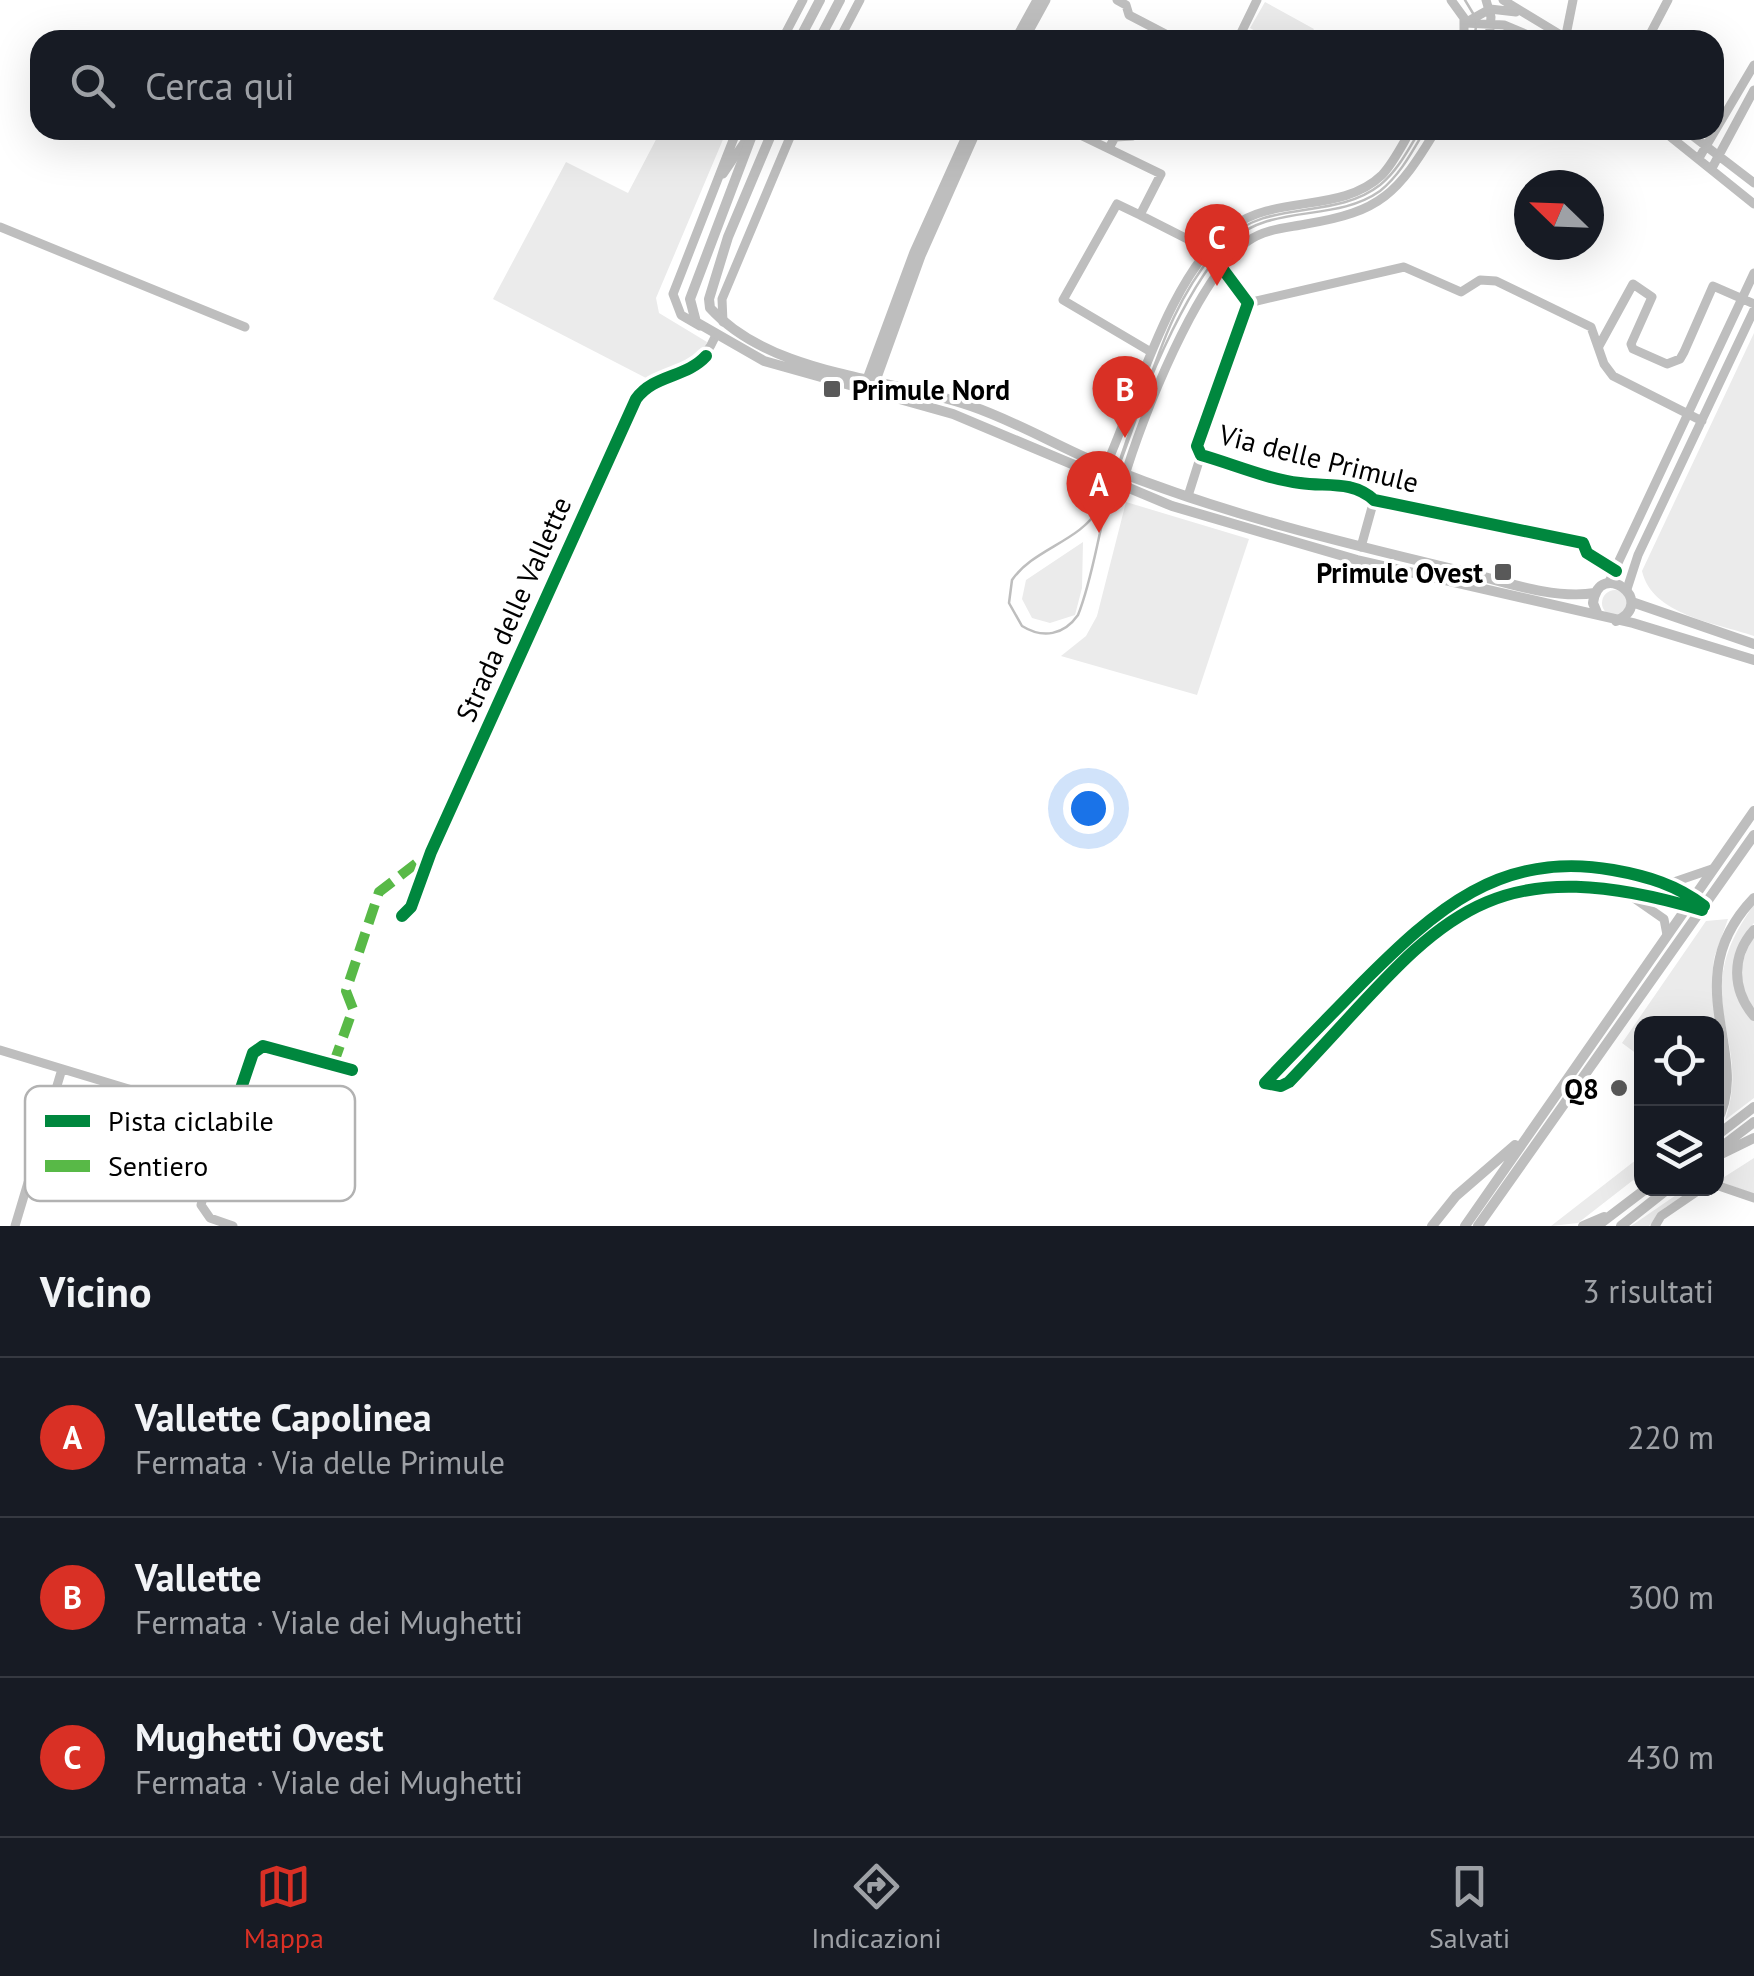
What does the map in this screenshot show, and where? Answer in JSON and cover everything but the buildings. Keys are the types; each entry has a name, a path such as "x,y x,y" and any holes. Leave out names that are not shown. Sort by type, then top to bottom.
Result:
{"main road":[{"path":"804,30 820,0"},
{"path":"824,30 840,0"},
{"path":"749,140 692,290 692,314 715,337 796,374 953,414 1122,488 1358,560 1598,615 1710,644 1754,660"},
{"path":"769,140 712,284 710,308 742,336 786,354 975,407 1106,467 1188,496 1361,547 1552,591 1595,593 1609,582 1627,588 1632,602 1626,615 1616,621"},
{"path":"1358,560 1361,547"},
{"path":"1595,593 1598,615"},
{"path":"1632,602 1754,644"},
{"path":"1432,1226 1456,1196 1512,1151 1530,1130 1754,810"},
{"path":"1471,1226 1488,1212 1754,835"},
{"path":"1724,1108 1730,1097 1732,1074 1718,991 1720,959 1734,924 1754,898"},
{"path":"1754,930 1741,949 1737,974 1743,1000 1754,1016"},
{"path":"1724,1130 1754,1107"},
{"path":"1724,1147 1754,1122"},
{"path":"1724,1151 1754,1138"},
{"path":"1512,1151 1522,1164"},
{"path":"1471,1226 1512,1151"},
{"path":"1597,1226 1636,1196"},
{"path":"1621,1226 1658,1196"},
{"path":"1488,1212 1493,1226"},
{"path":"1583,1226 1610,1216"}],"street":[{"path":"787,30 803,0"},
{"path":"844,30 860,0"},
{"path":"1020,30 1036,0"},
{"path":"1030,30 1046,0"},
{"path":"1117,0 1126,4 1130,15 1158,30"},
{"path":"1242,30 1257,0"},
{"path":"1451,0 1465,23 1465,30"},
{"path":"1503,0 1551,30"},
{"path":"1568,30 1573,0"},
{"path":"1652,30 1668,0"},
{"path":"1465,23 1488,4"},
{"path":"1488,4 1523,14"},
{"path":"1488,4 1491,30"},
{"path":"1465,23 1520,30"},
{"path":"1724,116 1753,68"},
{"path":"1712,168 1754,90"},
{"path":"700,326 681,314 673,294 733,140"},
{"path":"711,193 746,140"},
{"path":"723,322 722,299 790,140"},
{"path":"868,392 914,252 964,140"},
{"path":"871,378 973,140"},
{"path":"1092,140 1161,174 1140,214"},
{"path":"1109,148 1113,140"},
{"path":"1100,478 1152,352 1222,235 1252,215 1350,194 1373,182 1405,140"},
{"path":"1122,488 1170,360 1236,250 1259,234 1369,209 1400,186 1430,140"},
{"path":"1675,140 1754,204"},
{"path":"1698,140 1754,183"},
{"path":"1698,158 1710,140"},
{"path":"1152,352 1063,300 1118,204 1210,250"},
{"path":"0,227 246,327"},
{"path":"1222,268 1248,303 1414,268 1461,292 1480,280 1496,281 1591,327 1604,364 1613,376 1702,421"},
{"path":"1609,582 1754,274"},
{"path":"1599,346 1633,284 1652,297 1631,344 1633,349 1666,364 1684,352 1713,286 1754,307 1638,554 1627,588"},
{"name":"Via delle Primule","path":"1248,303 1196,446 1201,454 1302,484 1323,481 1365,491 1374,500 1583,543 1588,553 1616,571"},
{"name":"Strada delle Vallette","path":"402,916 412,908 431,852 636,399 646,386 698,364 715,337"},
{"name":"Via delle Primule","path":"1188,496 1201,454"},
{"name":"Via delle Primule","path":"1361,547 1374,500"},
{"path":"1690,901 1550,884 1506,892 1468,908 1428,938 1289,1082 1282,1086 1265,1082 1414,932 1470,891 1549,867 1595,868 1668,884 1703,908"},
{"path":"1668,884 1712,870"},
{"path":"1624,892 1664,919 1667,935"},
{"path":"240,1086 253,1053 264,1046 352,1070"},
{"path":"0,1050 120,1086"},
{"path":"57,1086 62,1069"},
{"path":"1724,1188 1754,1198"},
{"path":"15,1226 25,1193"},
{"path":"1655,1226 1661,1216 1690,1196"},
{"path":"202,1201 202,1213 234,1226"}],"shaded area":[{"path":"1265,2 1314,29 1254,30 1250,28"},
{"path":"656,140 723,140 656,298 659,313 707,342 692,363 648,379 493,299 566,162 628,193"},
{"path":"1754,333 1754,636 1672,607 1648,586 1642,571"},
{"path":"1126,502 1249,539 1197,695 1061,656 1086,636 1097,616"},
{"path":"1083,542 1082,588 1075,615 1050,623 1032,618 1022,599 1026,580"},
{"path":"1615,590 1624,594 1628,603 1624,612 1615,616 1606,612 1602,603 1606,594"},
{"path":"1754,905 1754,923 1747,932 1733,980 1739,1001 1754,1021 1754,1098 1725,1120 1732,1091 1732,1065 1722,993 1724,967 1734,938"},
{"path":"1728,919 1714,958 1712,979 1718,1016 1641,1016 1706,921"},
{"path":"1754,937 1754,1008 1744,990 1742,972"},
{"path":"1634,1026 1634,1052 1622,1043"},
{"path":"1754,1158 1754,1194 1724,1183 1724,1177"},
{"path":"1634,1161 1634,1179 1578,1223 1551,1226"},
{"path":"1675,1196 1684,1196 1666,1207 1649,1226 1631,1226"}],"tram line":[{"path":"1465,0 1477,20 1476,30"},
{"path":"1142,401 1182,301 1225,241 1260,219 1362,196 1380,185 1414,140"},
{"path":"1142,401 1173,329 1211,265 1230,242 1264,222 1362,201 1387,185 1419,140"},
{"path":"1119,464 1142,401"},
{"path":"1119,464 1142,401"},
{"path":"1119,464 1078,615 1053,633 1038,633 1022,626 1009,603 1012,580 1032,560 1091,519 1119,464"}],"marked path":[{"path":"333,1065 353,1009 346,991 379,892 427,855"}],"cycle path":[{"path":"1222,268 1248,303 1197,446 1201,455 1275,478 1348,487 1374,500 1583,543 1587,553 1616,571"},
{"path":"402,916 411,907 431,852 636,399 652,385 706,356"},
{"path":"1702,910 1624,892 1561,887 1509,894 1464,914 1423,943 1289,1082 1281,1086 1265,1083 1416,932 1443,910 1503,878 1536,869 1573,866 1613,870 1661,882 1704,906"},
{"path":"242,1086 253,1053 263,1046 352,1070"}],"place":[{"name":"Mughetti Ovest","path":"1217,286"},
{"name":"Primule Nord","path":"832,389"},
{"name":"Vallette","path":"1125,438"},
{"name":"Vallette Capolinea","path":"1099,533"},
{"name":"Primule Ovest","path":"1503,572"},
{"name":"Q8","path":"1619,1088"}]}
